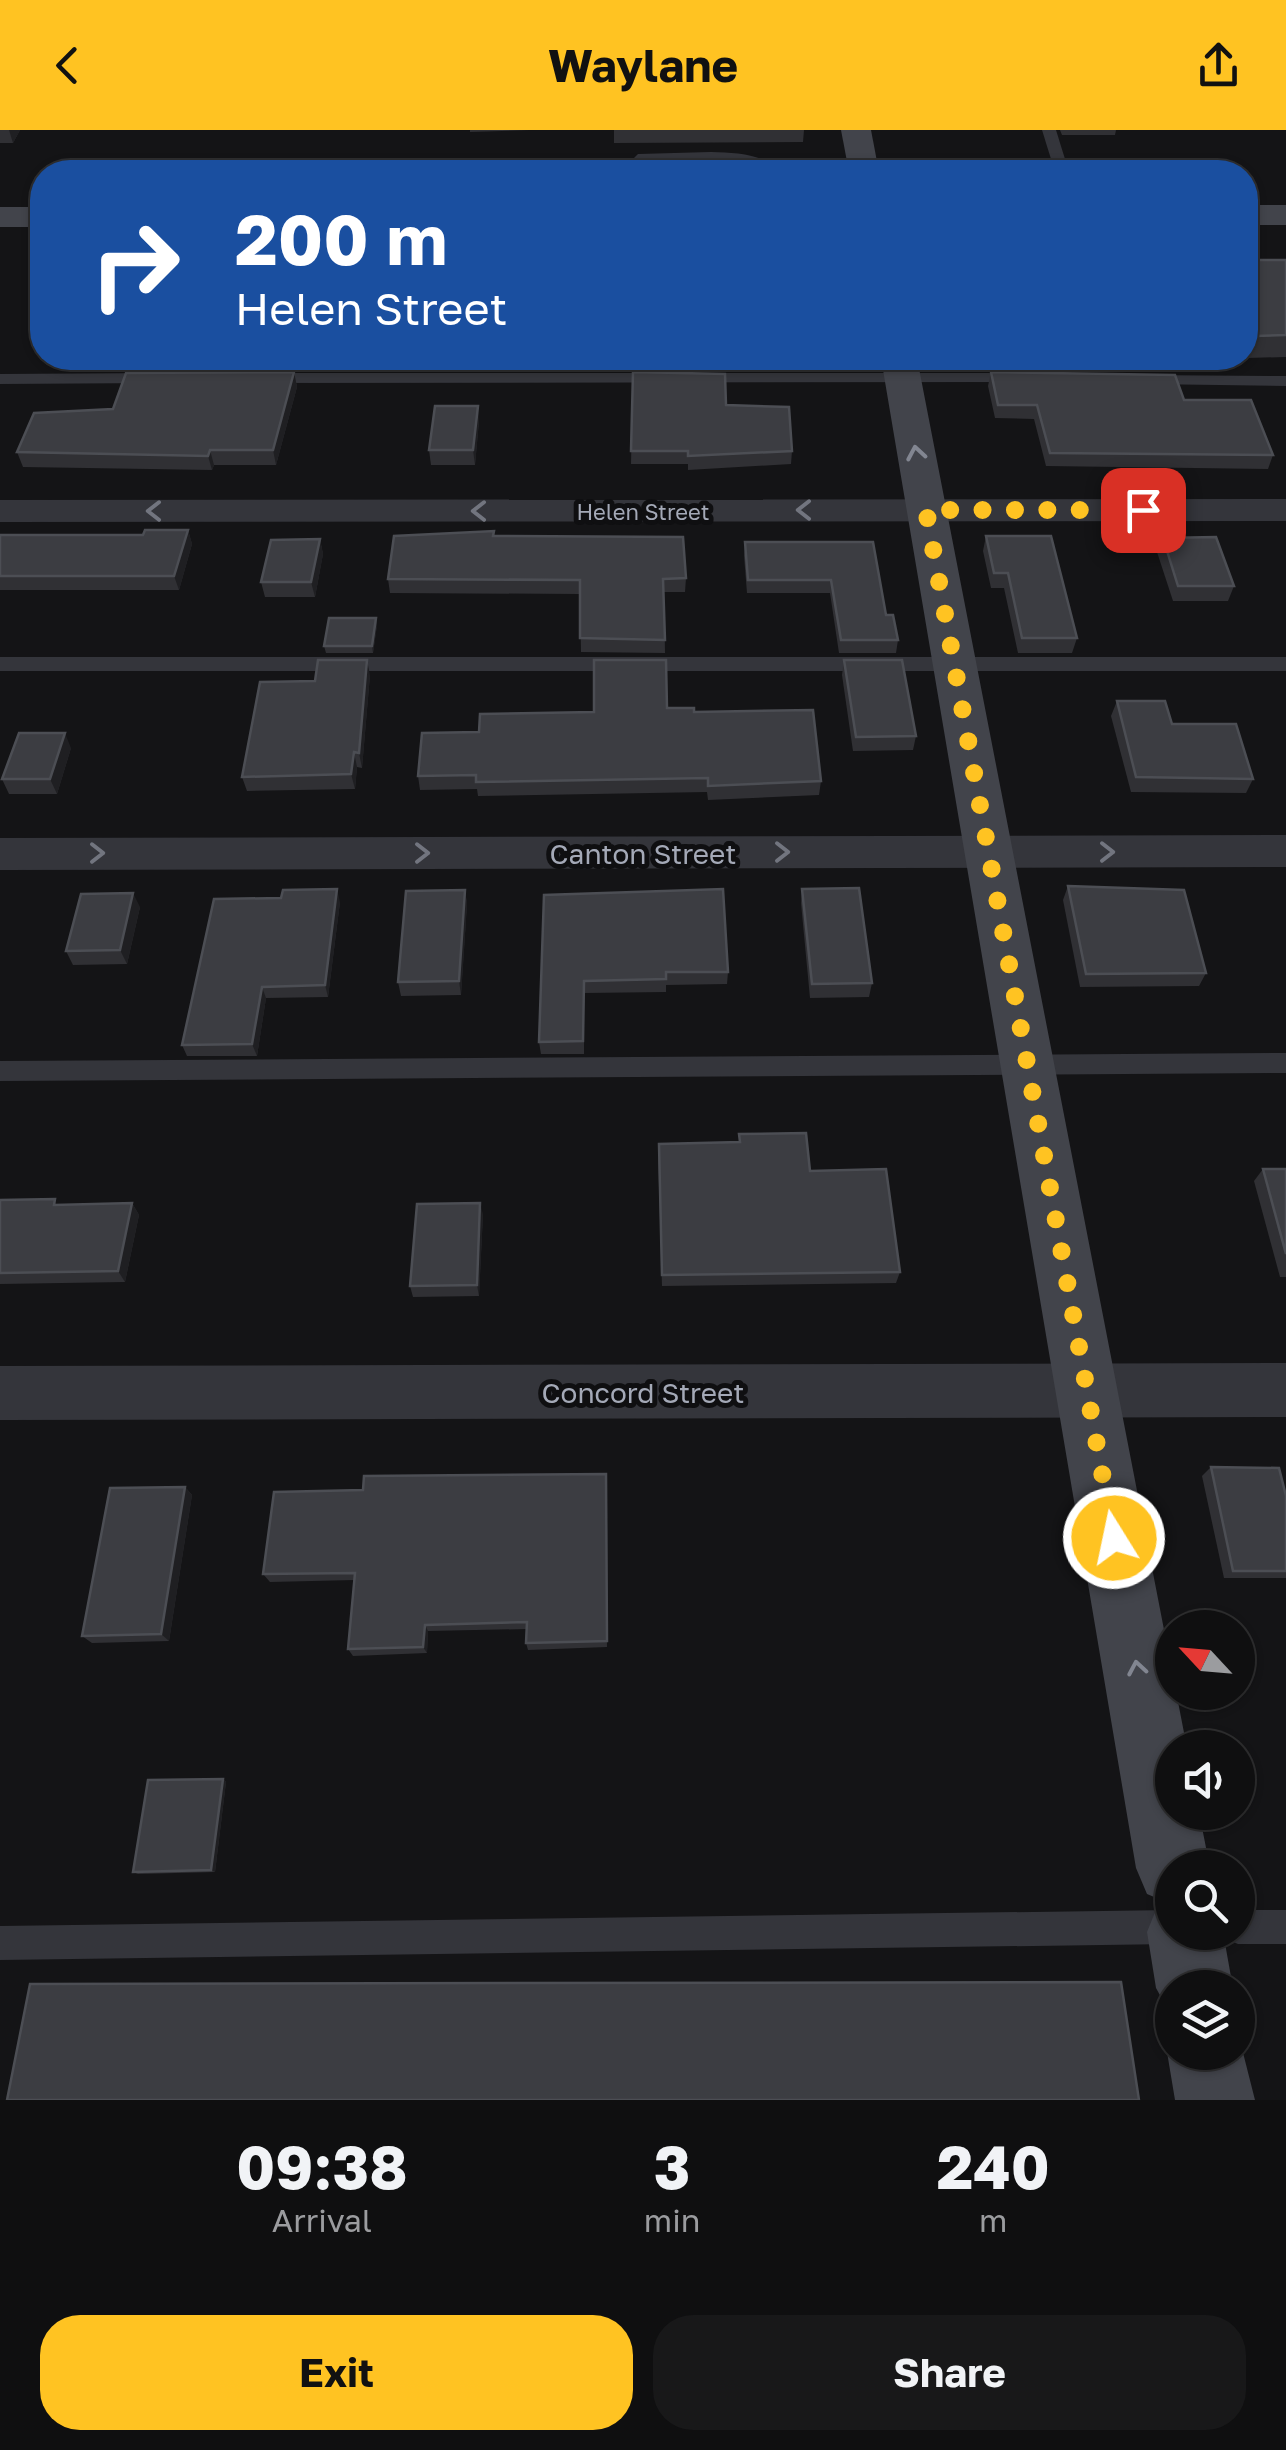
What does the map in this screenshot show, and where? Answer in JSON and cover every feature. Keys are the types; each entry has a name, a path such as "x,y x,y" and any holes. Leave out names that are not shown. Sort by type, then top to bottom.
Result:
{"street":[{"path":"856,130 862,160"},
{"path":"1258,215 1286,215"},
{"path":"0,217 30,217"},
{"path":"902,370 1170,1850"},
{"name":"Helen Street","path":"0,511 1286,510"},
{"name":"Canton Street","path":"0,854 1286,851"},
{"name":"Concord Street","path":"0,1392 1286,1390"},
{"path":"1209,2070 1215,2100"}],"lane":[{"path":"1049,130 1058,160"},
{"path":"637,160 754,160"},
{"path":"236,378 720,370"},
{"path":"938,370 1036,378"},
{"path":"0,378 178,378"},
{"path":"1134,379 1286,381"},
{"path":"0,664 1286,664"},
{"path":"0,1071 1286,1064"},
{"path":"0,1943 1155,1926"},
{"path":"1255,1926 1286,1927"}],"building":[{"path":"1258,260 1286,260 1286,335 1258,336"},
{"path":"294,372 273,450 210,450 208,456 17,452 34,413 113,409 126,373"},
{"path":"633,372 725,374 726,405 789,407 792,451 688,456 688,451 631,451"},
{"path":"991,372 1175,375 1184,400 1251,400 1273,455 1050,453 1037,405 998,405"},
{"path":"435,406 478,406 473,450 429,450"},
{"path":"145,530 188,530 174,576 0,576 0,535 143,535"},
{"path":"494,531 493,536 683,537 686,578 663,579 665,640 580,638 580,580 388,579 394,536"},
{"path":"986,536 1051,536 1077,638 1022,638 1008,573 994,573"},
{"path":"1216,537 1234,586 1178,586 1163,538"},
{"path":"320,539 311,582 261,582 271,540"},
{"path":"745,542 873,542 886,615 893,615 898,640 841,640 831,580 748,580"},
{"path":"329,618 376,618 372,646 324,646"},
{"path":"318,660 367,660 359,753 354,752 351,774 242,777 260,682 315,681"},
{"path":"594,660 666,660 667,708 694,708 694,712 813,710 821,781 708,786 708,778 476,782 476,775 418,776 422,733 479,732 480,714 594,712"},
{"path":"844,660 902,660 916,736 856,737"},
{"path":"1117,701 1165,701 1172,724 1236,724 1253,779 1136,777"},
{"path":"19,733 65,733 50,779 2,779"},
{"path":"1068,886 1184,890 1206,973 1086,974"},
{"path":"859,888 872,983 812,984 802,889"},
{"path":"337,889 325,985 262,987 252,1044 182,1045 214,899 281,898 283,890"},
{"path":"723,889 728,972 666,972 666,979 584,981 583,1041 539,1042 544,895"},
{"path":"465,890 459,981 398,982 406,891"},
{"path":"133,893 120,950 66,951 81,894"},
{"path":"806,1133 810,1171 886,1169 900,1272 662,1275 659,1144 740,1142 739,1134"},
{"path":"1263,1169 1286,1169 1286,1254"},
{"path":"55,1199 54,1205 132,1203 118,1271 0,1273 0,1200"},
{"path":"480,1203 477,1285 410,1286 417,1204"},
{"path":"1211,1467 1279,1468 1286,1496 1286,1571 1233,1571"},
{"path":"606,1474 607,1641 526,1643 527,1622 425,1625 423,1647 348,1649 355,1573 263,1574 274,1492 363,1490 364,1476"},
{"path":"185,1487 161,1634 82,1636 110,1488"},
{"path":"223,1779 211,1870 133,1872 148,1780"},
{"path":"1121,1982 1139,2100 7,2100 30,1984"}],"route":[{"path":"1114,1538 926,510 1143,510"}]}
